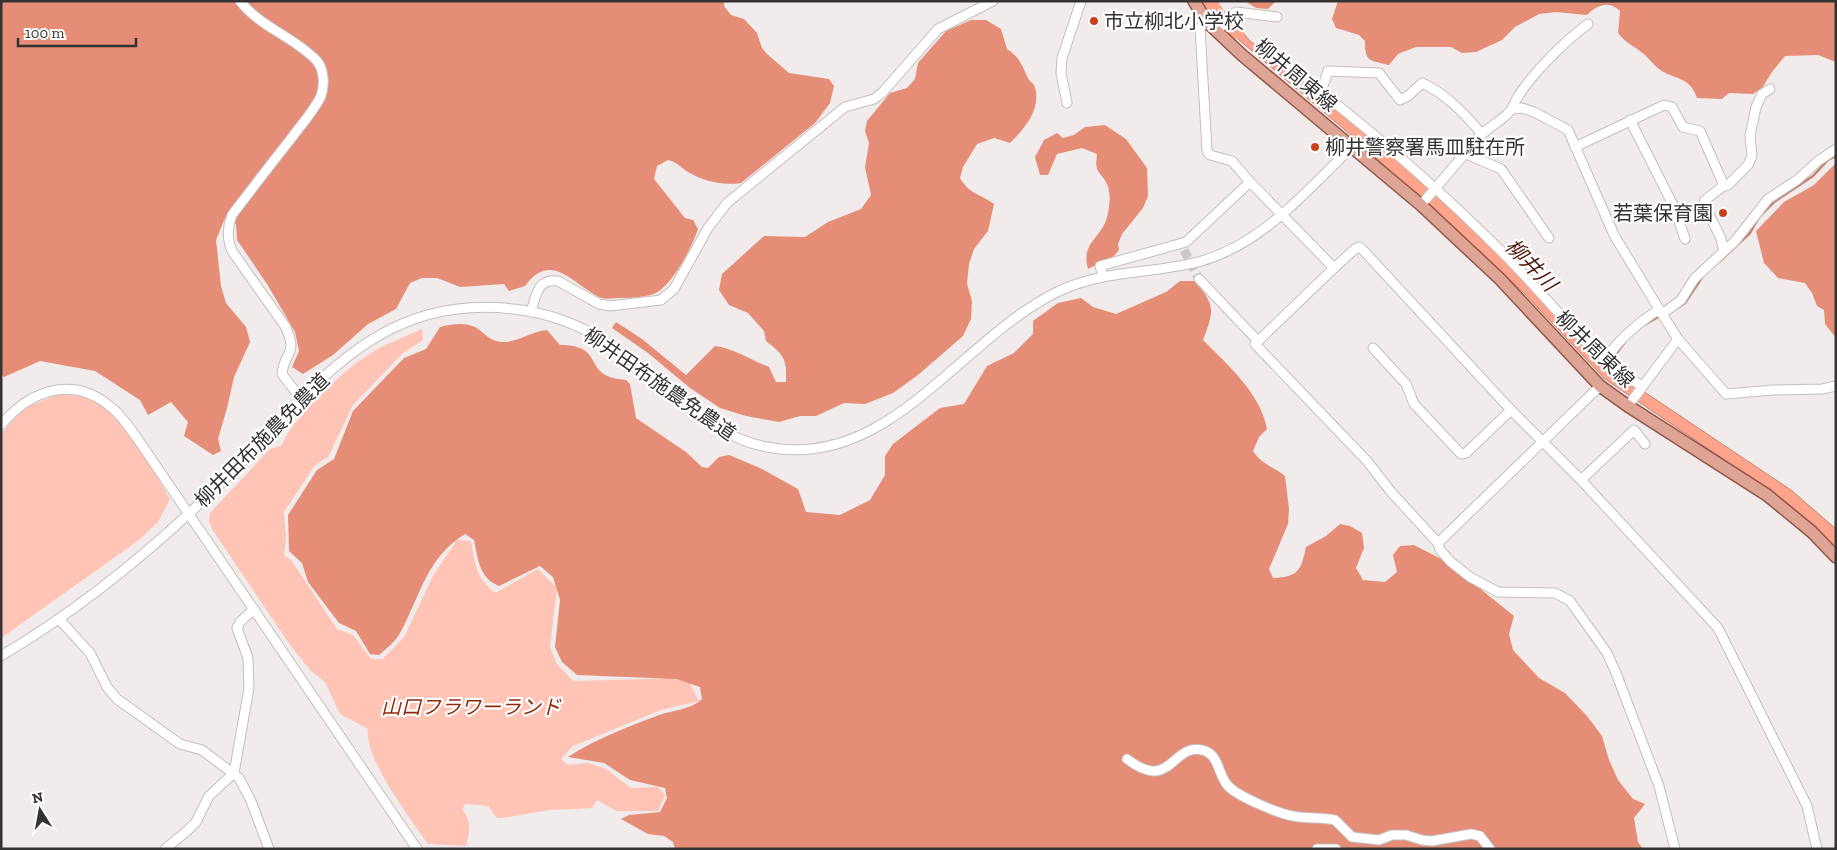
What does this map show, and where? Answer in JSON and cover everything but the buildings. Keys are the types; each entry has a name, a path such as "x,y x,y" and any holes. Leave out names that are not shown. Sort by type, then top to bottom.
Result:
{"main road":[{"name":"柳井周東線","path":"1194,1 1207,22 1352,147 1422,204 1500,279 1600,386 1630,403 1767,495 1812,532 1836,557"}],"street":[{"path":"240,1 257,18 302,48 317,61 322,69 323,83 321,96 232,216 228,227 228,241 232,251 285,326 290,336 291,353 283,366 282,374 302,400"},
{"path":"532,312 539,286 551,280 558,281 599,304 610,306 652,303 667,296 674,289 708,228 727,204 846,107 874,99 882,93 938,29 993,1"},
{"path":"1068,104 1061,73 1062,58 1081,1"},
{"path":"1218,30 1232,15 1243,11 1277,17"},
{"path":"1207,22 1200,28 1204,64 1207,151 1210,155 1232,162 1334,268"},
{"path":"1422,204 1481,133 1505,118 1520,95 1545,65 1588,24"},
{"path":"1481,133 1437,89 1422,83 1408,96 1400,100 1379,73 1328,71 1322,92 1434,189 1503,252 1608,362 1641,387"},
{"path":"1724,251 1720,236 1704,205 1705,200 1728,185 1748,166 1752,156 1750,136 1756,107 1762,94 1770,89"},
{"path":"1576,147 1664,104 1672,107 1683,127 1700,131 1722,181 1722,188"},
{"path":"1512,109 1522,108 1534,112 1568,130 1614,235 1660,312 1678,339 1726,394 1773,390 1822,389 1836,386"},
{"path":"1630,120 1674,207 1685,239"},
{"name":"柳井田布施農免農道","path":"1,656 60,620 130,564 222,483 331,370 361,346 410,320 445,311 490,307 532,312 552,317 596,336 697,413 730,435 762,446 803,450 841,444 871,431 915,400 983,344 1040,301 1077,284 1103,276 1170,268 1215,256 1246,241 1282,214 1352,147"},
{"path":"1608,362 1612,350 1635,327 1681,300 1694,279 1745,230 1768,199 1797,180 1818,161 1836,149"},
{"path":"1464,153 1478,160 1490,162 1501,169 1549,238"},
{"path":"1103,276 1100,266 1148,251 1182,248 1186,242 1250,182"},
{"path":"1675,849 1659,786 1616,672 1607,653 1570,601 1555,593 1498,592 1470,577 1451,562 1440,550 1438,543 1392,494 1367,461 1255,344 1355,249 1359,247 1362,250 1511,410 1581,480 1724,636 1807,806 1817,849"},
{"path":"1199,278 1258,341"},
{"path":"1630,403 1678,339"},
{"path":"1373,348 1406,384 1414,404 1461,454 1466,453 1511,410"},
{"path":"1438,543 1600,386"},
{"path":"1,425 24,402 42,393 62,389 93,395 113,408 123,419 188,513 417,849"},
{"path":"1581,480 1634,430 1645,444"},
{"path":"165,849 196,822 209,796 234,773 249,680 248,658 237,628 240,622 254,609"},
{"path":"60,620 90,653 107,687 117,699 180,744 202,750 234,773 251,801 269,849"},
{"path":"1127,759 1140,769 1161,771 1168,768 1181,755 1192,750 1202,750 1214,756 1227,785 1247,798 1293,816 1335,820 1352,837 1379,840 1392,835 1406,835 1422,840 1432,840 1471,834 1480,836 1490,849"},
{"path":"1317,849 1336,849"}],"green space":[{"name":"山口フラワーランド","path":"422,329 423,340 402,354 353,405 328,457 315,465 284,512 286,539 284,555 291,560 337,629 353,635 371,659 383,659 404,637 433,576 457,540 471,541 477,570 484,582 495,593 538,569 557,588 550,647 557,664 573,681 687,678 699,701 661,710 573,746 561,759 568,765 588,763 606,769 631,788 658,787 665,795 658,811 616,811 597,800 592,808 551,810 497,818 488,806 465,804 462,809 469,827 466,846 428,844 400,805 381,772 373,756 368,729 340,714 325,682 311,671 290,645 212,529 209,521 210,513 270,449 281,446 297,421 322,393 364,357 387,344"},
{"path":"57,395 72,395 86,398 95,401 105,408 137,445 170,499 158,522 139,540 1,638 1,434 24,408"}],"shaded area":[{"path":"1,1 724,1 724,6 731,15 744,19 757,33 762,48 767,54 789,73 829,79 834,86 830,103 815,123 741,183 728,184 707,180 688,172 676,163 668,160 657,166 654,179 685,218 693,220 698,229 687,255 675,274 656,293 635,297 601,298 571,278 553,270 544,271 535,276 525,286 509,291 504,284 460,287 437,278 422,278 410,283 396,309 368,324 333,355 303,374 292,367 299,351 295,332 267,284 237,240 236,224 225,218 216,240 221,286 226,303 246,327 250,342 234,377 218,439 221,451 213,455 184,436 188,422 171,402 148,415 140,400 95,371 40,361 4,377 1,374"},
{"path":"1245,1 1276,1 1268,9 1256,8"},
{"path":"1338,1 1836,1 1836,62 1818,55 1785,56 1762,88 1753,94 1729,93 1722,99 1697,98 1686,82 1659,69 1645,55 1627,42 1618,33 1620,11 1612,6 1603,5 1587,15 1556,12 1539,14 1515,27 1502,40 1476,52 1462,53 1451,47 1416,47 1398,54 1389,65 1373,61 1368,57 1365,41 1359,35 1336,28 1332,19"},
{"path":"971,20 986,20 1001,29 1007,49 1017,58 1028,79 1034,85 1036,102 1026,125 1010,143 994,138 977,144 963,167 960,178 967,188 994,204 988,231 974,249 969,264 967,284 972,301 971,319 963,336 918,375 893,393 865,404 844,403 816,416 800,416 779,422 746,416 720,408 690,388 648,353 612,328 616,322 642,339 686,375 715,346 735,352 769,367 776,382 786,382 786,368 781,354 766,341 764,331 748,313 729,305 719,290 722,274 764,236 805,237 828,222 861,209 871,195 865,167 869,143 865,131 867,121 890,93 907,88 915,79 918,63 946,31"},
{"path":"1232,20 1250,41 1319,93 1396,159 1500,255 1610,369 1791,490 1836,529 1836,549 1775,494 1605,379 1522,291 1352,136 1225,28"},
{"path":"1105,125 1126,139 1147,168 1148,196 1143,208 1122,234 1118,244 1119,250 1114,256 1088,269 1087,252 1106,221 1110,201 1108,185 1097,168 1097,154 1082,148 1057,154 1048,175 1040,175 1035,157 1044,140 1057,133 1063,138 1074,135 1085,127"},
{"path":"1836,163 1836,338 1825,324 1824,310 1817,306 1812,293 1805,283 1778,278 1764,263 1756,231 1784,202 1814,185"},
{"path":"1180,281 1195,281 1207,297 1210,303 1211,315 1203,340 1242,380 1264,416 1267,429 1259,437 1253,451 1264,462 1285,476 1289,509 1288,524 1269,569 1273,578 1294,574 1300,567 1306,547 1326,536 1340,524 1350,526 1362,533 1364,548 1356,568 1363,580 1385,582 1397,572 1393,555 1400,546 1414,545 1447,562 1514,616 1509,634 1513,650 1539,678 1565,693 1587,716 1602,736 1609,760 1618,780 1633,799 1645,804 1634,818 1638,842 1643,849 675,849 673,842 664,836 648,834 621,819 629,815 660,812 667,798 665,788 630,780 604,763 568,757 600,739 659,715 697,703 702,699 700,687 676,679 577,675 562,662 555,647 560,600 553,577 540,566 499,586 492,583 480,567 474,540 465,534 441,555 433,566 396,639 379,655 370,654 356,631 339,623 308,582 302,563 289,551 288,515 317,470 334,459 353,411 404,358 426,349 440,327 458,324 471,325 498,342 514,341 535,332 547,330 560,345 573,346 588,353 603,373 612,378 626,380 630,384 636,418 686,452 702,467 708,468 719,457 729,455 760,468 798,489 806,512 840,515 870,500 885,475 885,456 893,444 940,408 964,404 987,366 1014,353 1033,334 1033,321 1058,303 1081,298 1093,307 1116,314 1166,292"}],"waterway":[{"name":"柳井川","path":"1209,1 1217,13 1237,32"},
{"path":"1720,261 1750,233 1759,217 1774,202 1813,176 1828,160 1836,156"},
{"path":"1679,307 1685,303 1703,276"},
{"path":"1644,325 1660,316"},
{"path":"1610,362 1625,342"}],"tunnel":[{"path":"1184,250 1199,279"}],"place":[{"name":"市立柳北小学校","path":"1094,21"},
{"name":"柳井警察署馬皿駐在所","path":"1315,147"},
{"name":"若葉保育園","path":"1723,213"}]}
